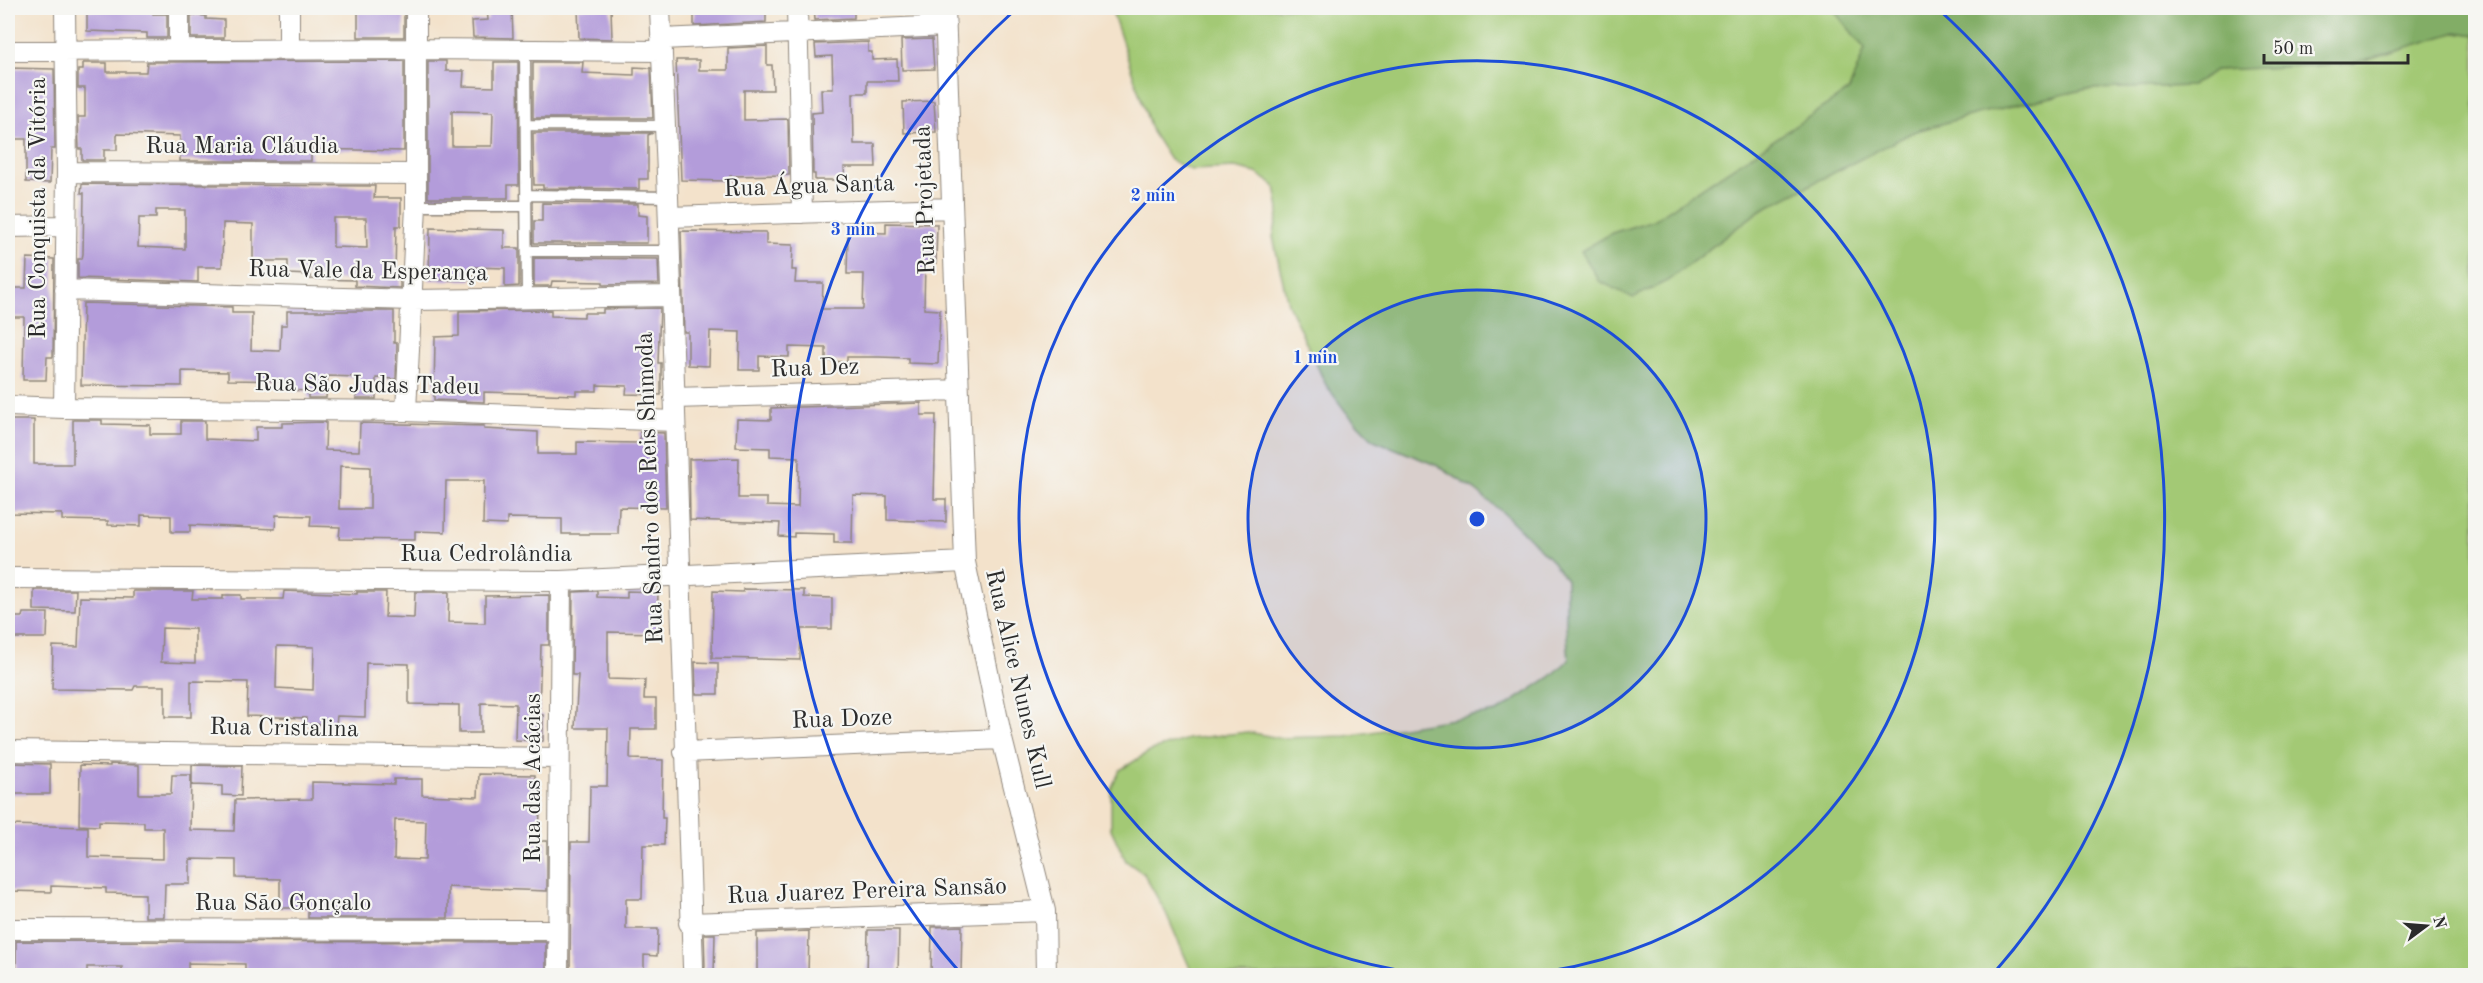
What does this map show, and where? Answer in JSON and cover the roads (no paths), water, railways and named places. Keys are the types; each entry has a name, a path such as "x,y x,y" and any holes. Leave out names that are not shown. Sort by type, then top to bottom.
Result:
{"street":[{"name":"Rua Conquista da Vitória","path":"61,408 67,171 65,8"},
{"path":"179,8 179,50"},
{"path":"289,8 289,50"},
{"path":"406,411 416,206 416,8"},
{"name":"Rua Sandro dos Reis Shimoda","path":"660,8 669,217 689,923 693,968"},
{"path":"797,8 802,213"},
{"path":"8,51 525,50 662,45 946,17"},
{"name":"Rua Projetada","path":"946,17 958,390"},
{"name":"Rua Maria Cláudia","path":"67,171 416,174"},
{"name":"Rua Água Santa","path":"669,217 951,208"},
{"path":"8,227 66,226"},
{"name":"Rua Vale da Esperança","path":"65,290 413,300 670,296"},
{"name":"Rua Dez","path":"674,398 958,390"},
{"name":"Rua Alice Nunes Kull","path":"958,390 965,562 1002,739 1045,911 1046,975"},
{"name":"Rua São Judas Tadeu","path":"8,406 406,411 675,421"},
{"name":"Rua Cedrolândia","path":"8,578 561,581 965,562"},
{"name":"Rua das Acácias","path":"558,975 561,581"},
{"name":"Rua Doze","path":"684,752 1002,739"},
{"name":"Rua Cristalina","path":"8,751 559,758"},
{"name":"Rua Juarez Pereira Sansão","path":"689,923 1045,911"},
{"name":"Rua São Gonçalo","path":"8,929 558,930"}],"lane":[{"path":"525,50 527,299"},
{"path":"526,125 664,126"},
{"path":"416,206 526,200 668,197"},
{"path":"527,251 669,250"}]}
